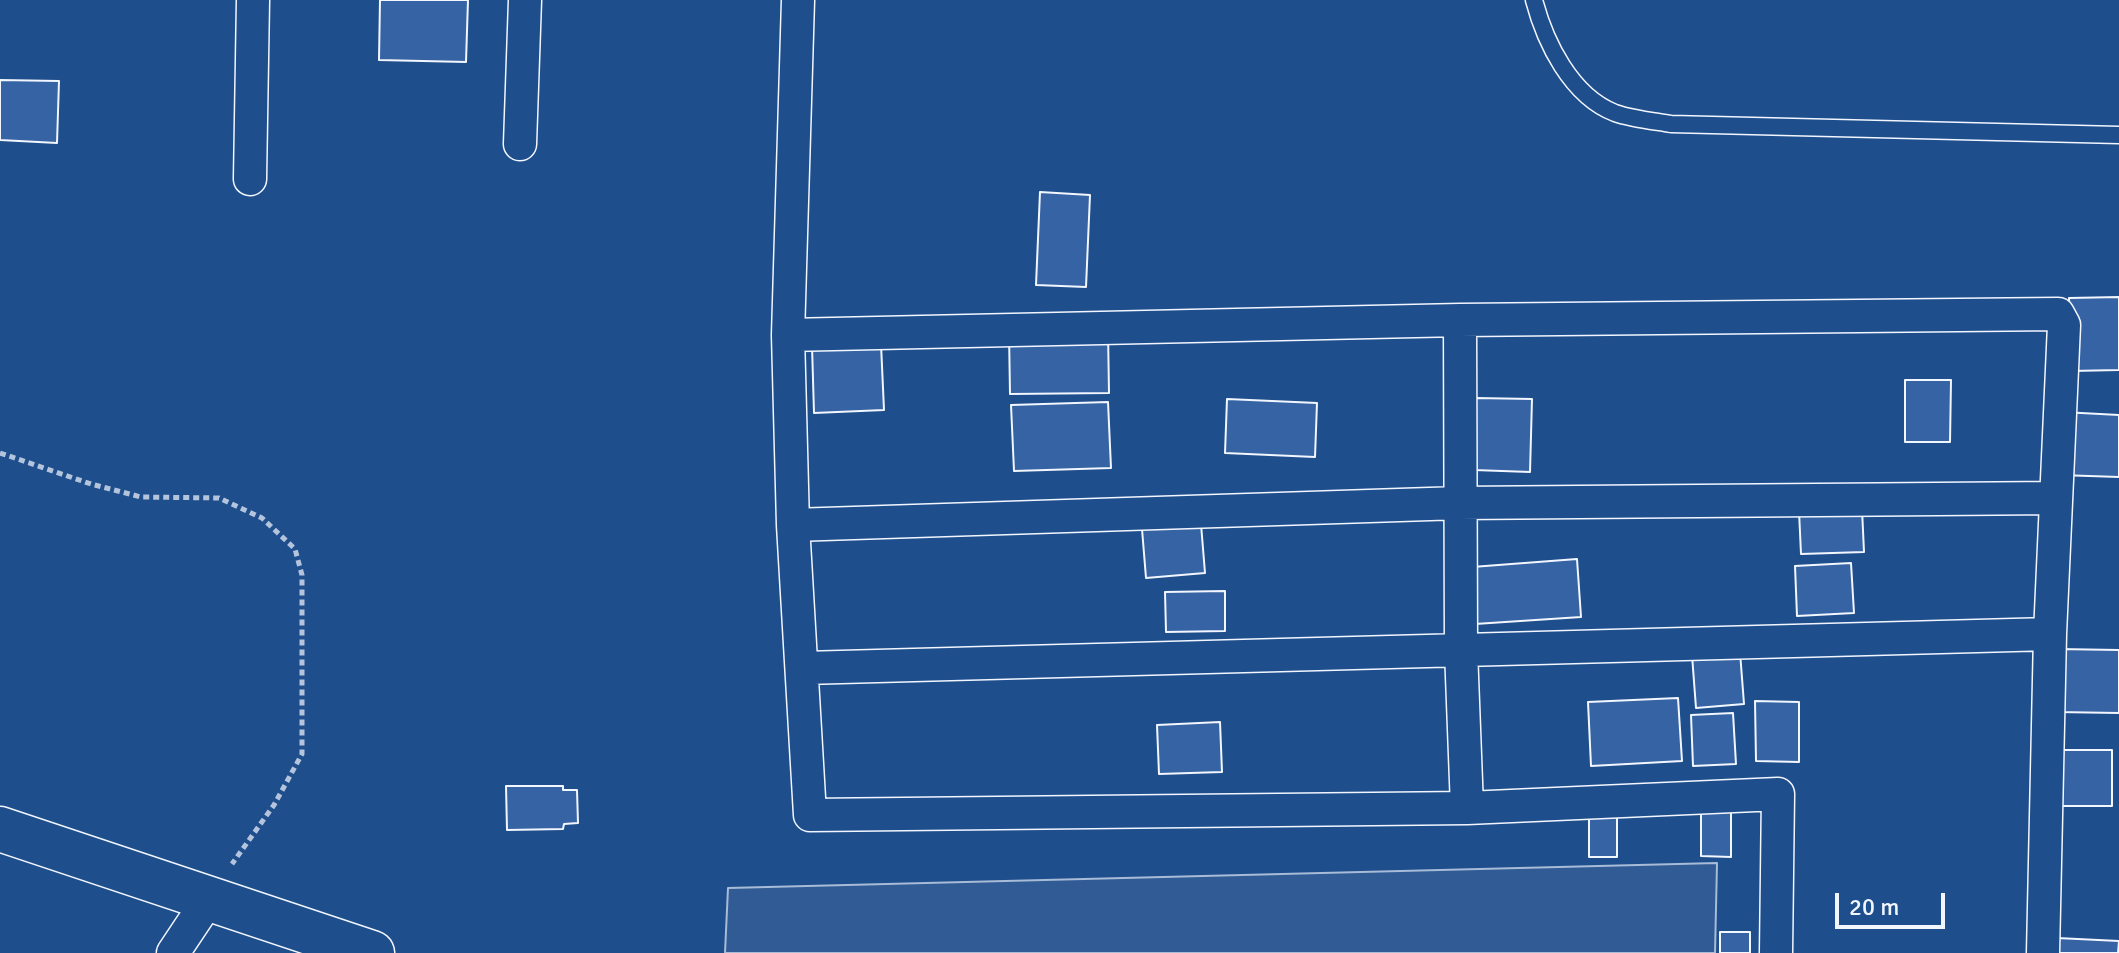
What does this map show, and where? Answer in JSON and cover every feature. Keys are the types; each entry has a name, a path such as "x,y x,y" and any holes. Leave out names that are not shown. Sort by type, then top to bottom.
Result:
{"main road":[{"path":"0,829 372,953"}],"street":[{"path":"250,179 253,0"},
{"path":"520,144 525,0"},
{"path":"798,0 788,335 793,525 804,668 810,815 1467,808 1778,794 1776,953"},
{"path":"788,335 1460,320 2058,314 2064,325 2050,634 2043,953"},
{"path":"1460,320 1461,650 1467,808"},
{"path":"793,525 1460,503 2056,498"},
{"path":"804,668 2050,634"},
{"path":"173,953 209,899"}],"lane":[{"path":"1534,0 1543,34 1577,86 1614,113 1671,124 2119,135"}],"path":[{"path":"0,453 91,484 141,497 219,498 262,518 295,549 302,575 302,754 274,805 209,899"}],"shaded area":[{"path":"1717,863 1715,953 725,953 728,888"}],"building":[{"path":"380,0 468,0 466,62 379,60"},
{"path":"0,80 59,81 57,143 0,140"},
{"path":"1040,192 1090,195 1086,287 1036,285"},
{"path":"2119,297 2119,370 2071,371 2069,298"},
{"path":"1108,331 1109,393 1010,394 1009,332"},
{"path":"881,344 884,410 814,413 812,346"},
{"path":"1905,380 1951,380 1950,442 1905,442"},
{"path":"1476,398 1532,399 1530,472 1474,470"},
{"path":"1227,399 1317,403 1315,457 1225,453"},
{"path":"1108,402 1111,468 1014,471 1011,405"},
{"path":"2062,412 2119,415 2119,477 2059,475"},
{"path":"1862,509 1864,552 1801,554 1799,511"},
{"path":"1201,524 1205,573 1146,578 1142,529"},
{"path":"1577,559 1581,617 1475,624 1472,567"},
{"path":"1851,563 1854,613 1797,616 1795,566"},
{"path":"1225,591 1225,631 1166,632 1165,592"},
{"path":"2057,649 2119,650 2119,713 2056,712"},
{"path":"1740,652 1744,704 1696,708 1692,655"},
{"path":"1678,698 1682,761 1591,766 1588,702"},
{"path":"1755,701 1799,702 1799,762 1756,761"},
{"path":"1733,713 1736,764 1693,766 1691,715"},
{"path":"1220,722 1222,772 1159,774 1157,725"},
{"path":"2060,750 2112,750 2112,806 2060,806"},
{"path":"506,786 563,786 563,790 577,790 578,823 564,824 563,829 507,830"},
{"path":"1701,806 1731,806 1731,857 1701,856"},
{"path":"1589,809 1617,809 1617,857 1589,857"},
{"path":"1720,932 1750,932 1750,953 1720,953"},
{"path":"2057,938 2119,941 2118,953 2056,953"}]}
